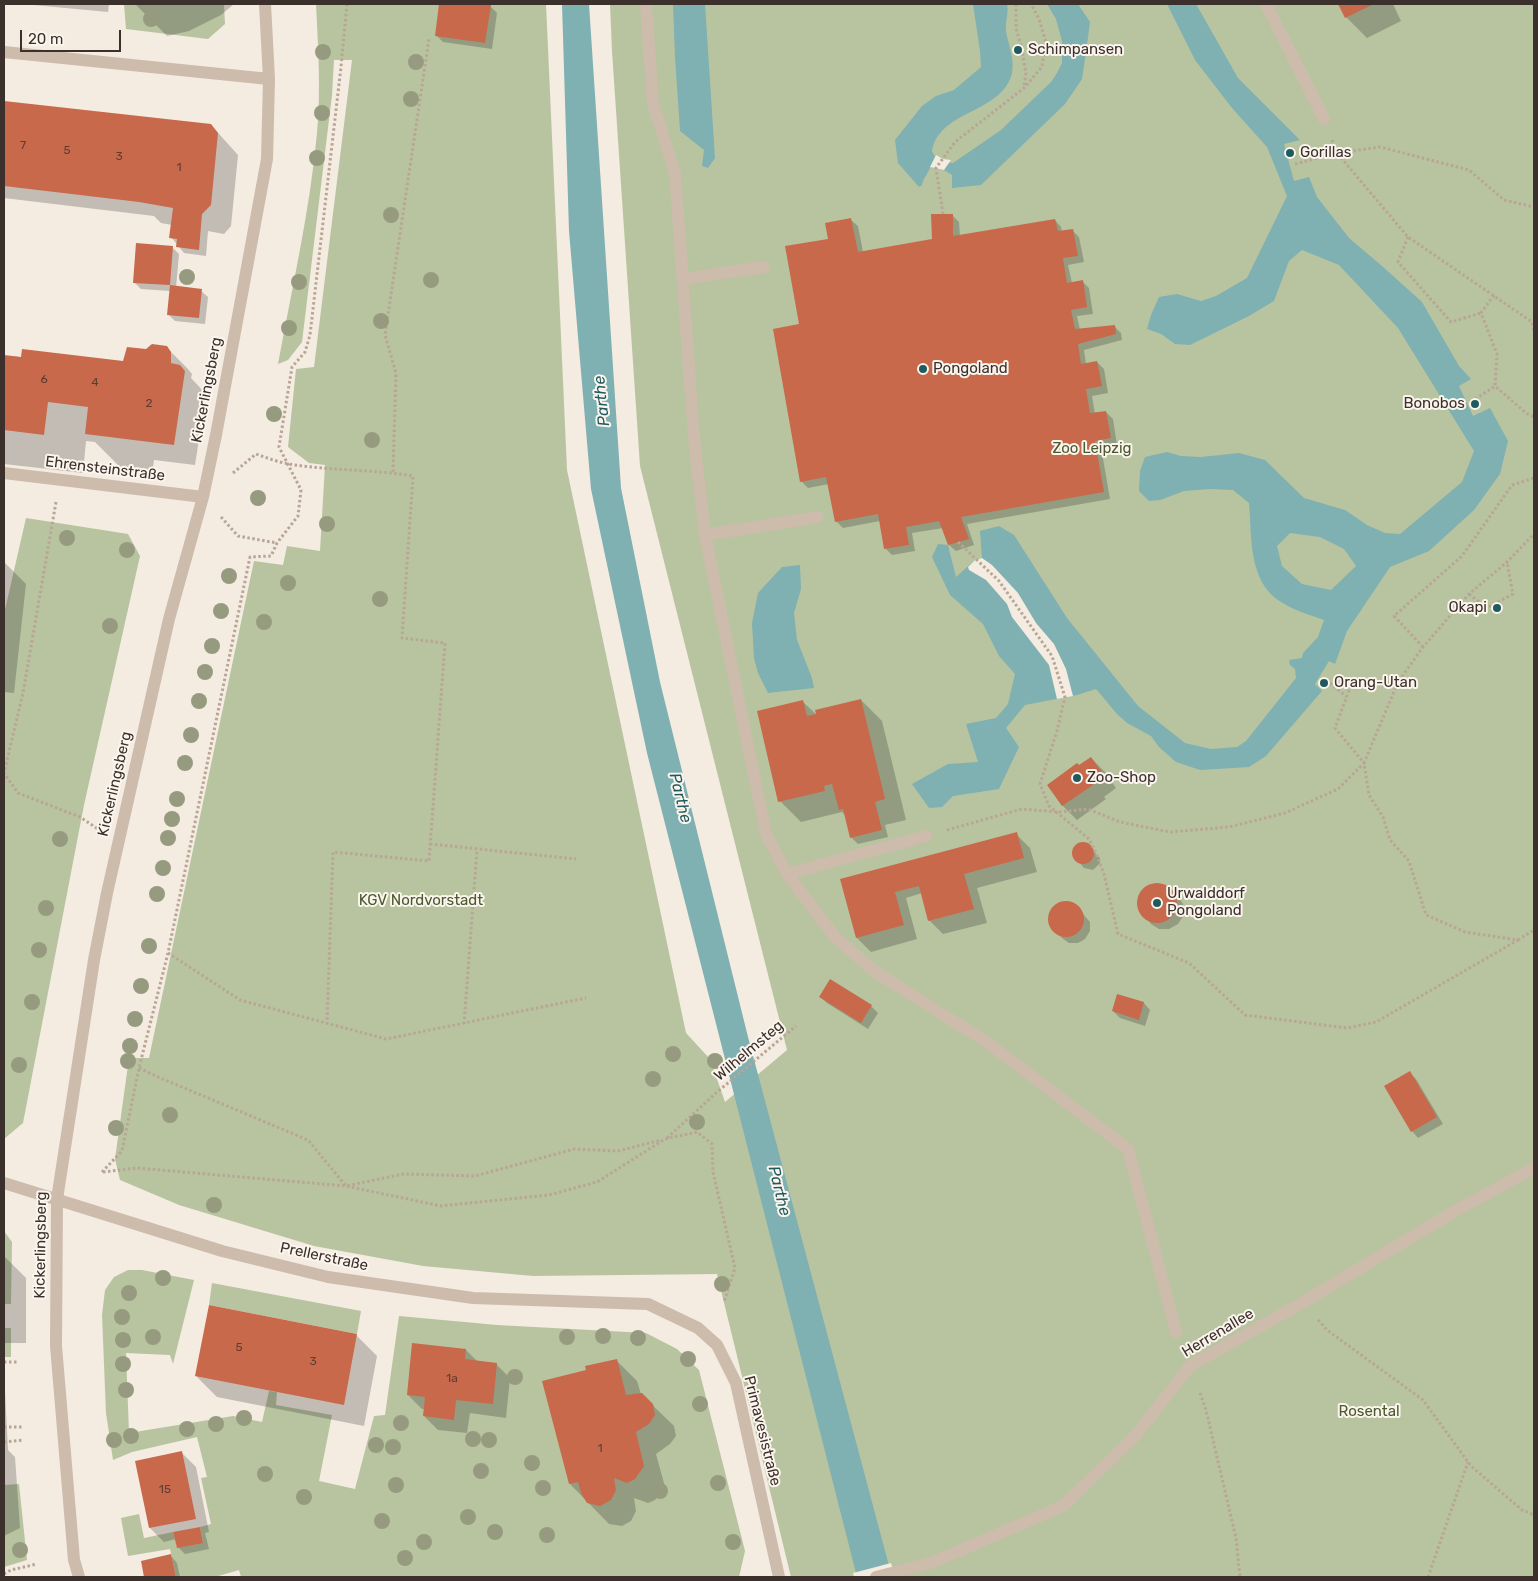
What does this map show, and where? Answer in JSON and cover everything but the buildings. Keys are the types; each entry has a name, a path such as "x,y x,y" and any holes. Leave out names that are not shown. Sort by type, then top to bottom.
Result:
{"street":[{"name":"Kickerlingsberg","path":"79,1577 74,1560 56,1346 56,1199 94,960 169,619 202,497 216,435 267,159 268,79 265,4"},
{"path":"646,4 653,104 675,172 694,438 705,535 766,834 787,874 835,937 874,971 988,1043 1128,1148 1176,1332"},
{"path":"1266,4 1324,119"},
{"path":"4,52 268,79"},
{"path":"683,279 764,267"},
{"name":"Ehrensteinstraße","path":"4,472 202,497"},
{"path":"705,535 818,517"},
{"path":"787,874 926,836"},
{"name":"Herrenallee","path":"876,1577 931,1563 1063,1506 1135,1436 1190,1366 1302,1303 1447,1216 1534,1168"},
{"name":"Prellerstraße","path":"4,1184 222,1251 328,1277 473,1298 648,1304"},
{"name":"Primavesistraße","path":"648,1304 698,1328 716,1344 736,1383 779,1577"}],"path":[{"path":"347,4 310,335 305,352 292,367 279,446 301,490 298,516 277,543 271,556 250,557 168,953 139,1068 122,1151 102,1172 137,1168 346,1186 441,1206 549,1195 597,1182 665,1139"},
{"path":"1016,4 1016,28 1026,73 1024,88"},
{"path":"943,214 936,168 955,142 1024,88 1042,67 1046,42 1040,20 1032,4"},
{"path":"393,472 396,373 385,335 429,39"},
{"path":"1324,119 1337,152 1408,237 1532,322 1534,330"},
{"path":"1295,164 1337,152 1380,147 1469,170 1504,200 1534,207"},
{"path":"1408,237 1398,262 1451,322 1481,313 1494,295"},
{"path":"1481,313 1497,354 1495,386"},
{"path":"1471,402 1495,386"},
{"path":"1495,386 1526,413 1534,417"},
{"path":"256,454 289,464 393,472 413,476 402,638 445,643 429,861 333,852 327,1023"},
{"path":"1423,647 1394,616 1462,556 1512,485 1534,478"},
{"path":"60,479 23,693 4,773 18,793 80,817 118,844"},
{"path":"926,836 1022,809 1058,812 1088,808 1120,822 1170,832 1229,827 1285,813 1338,788 1364,764 1398,682 1423,647 1469,594 1507,562 1534,534"},
{"path":"238,536 277,543"},
{"path":"958,542 998,581 1052,656 1065,698 1057,731 1040,784 1048,806 1058,812 1089,839 1098,855 1118,934 1189,963 1246,1015 1346,1028 1376,1022 1534,930"},
{"path":"1469,594 1487,608 1513,594 1507,562"},
{"path":"1326,680 1347,697"},
{"path":"1398,682 1351,685 1335,728 1364,764 1369,795 1383,817 1390,840 1409,861 1426,915 1465,932 1518,940"},
{"path":"430,844 576,859"},
{"path":"464,1024 477,850"},
{"path":"168,953 240,1000 386,1039 586,998"},
{"name":"Wilhelmsteg","path":"665,1139 716,1093 796,1026"},
{"path":"139,1068 158,1078 308,1140 346,1186"},
{"path":"346,1186 404,1174 475,1176 574,1149 618,1151 697,1132 712,1144 713,1172 735,1268 724,1302"},
{"path":"1302,1303 1327,1330 1423,1400 1468,1462 1522,1510 1534,1515"},
{"path":"4,1362 19,1362"},
{"path":"1190,1366 1206,1410 1236,1538 1240,1577"},
{"path":"4,1427 22,1427"},
{"path":"4,1442 23,1440"},
{"path":"1428,1577 1468,1462"},
{"path":"4,1574 11,1570 37,1564"}],"green space":[{"path":"124,4 224,4 225,24 208,39 126,29"},
{"name":"Zoo Leipzig","path":"316,4 546,4 567,470 686,1033 710,1059 725,1102 787,1050 640,466 610,4 1534,4 1534,1577 791,1577 717,1274 533,1276 423,1266 314,1246 179,1205 120,1180 115,1159 129,1058 149,1058 254,561 283,565 287,546 320,551 325,465 309,463 288,447 296,369 314,367 352,60 334,60 332,95 302,342 288,360 278,364 314,162 319,84"},
{"path":"26,518 128,534 140,556 84,805 23,1123 4,1139 4,614"},
{"path":"4,1231 12,1242 11,1304 4,1304"},
{"path":"128,1270 142,1270 194,1280 173,1364 170,1355 126,1353 129,1433 233,1416 262,1422 269,1391 277,1392 276,1405 332,1415 319,1481 355,1489 374,1416 385,1415 399,1316 497,1325 646,1333 677,1349 699,1370 745,1551 739,1577 241,1577 239,1570 215,1577 176,1577 170,1549 128,1556 121,1518 139,1514 144,1538 173,1532 177,1547 203,1542 200,1527 211,1524 201,1478 207,1477 197,1437 132,1452 113,1460 106,1413 102,1315 105,1290 114,1277"},
{"path":"212,1283 361,1311 357,1334 209,1305"},
{"path":"4,1328 11,1328 11,1357 4,1357"},
{"path":"19,1484 27,1560 4,1567 4,1485"}],"water":[{"name":"Parthe","path":"562,4 589,4 621,488 660,682 748,1037 892,1577 857,1577 647,753 591,489 569,231"},
{"path":"673,4 705,4 715,158 708,168 702,166 704,150 680,131"},
{"path":"973,4 1007,4 1006,31 1012,57 1012,73 1006,86 996,97 946,127 937,137 932,151 938,158 953,163 1001,130 1051,82 1062,63 1062,41 1056,19 1047,4 1078,4 1090,22 1082,79 1065,104 981,185 952,188 952,175 944,170 930,167 922,185 919,187 898,163 895,140 922,106 936,96 954,90 981,67"},
{"path":"1167,4 1196,4 1238,78 1300,140 1284,144 1294,181 1309,177 1317,197 1349,238 1422,302 1459,366 1471,379 1459,386 1473,416 1490,408 1508,441 1500,474 1474,510 1429,551 1390,567 1347,631 1335,664 1329,661 1315,684 1322,691 1266,756 1249,767 1200,770 1176,762 1159,747 1151,736 1127,723 1117,714 1096,689 1077,695 1025,705 1006,728 1019,747 999,789 953,796 942,807 929,808 912,784 948,764 978,762 966,724 996,718 1008,704 1015,674 999,656 983,624 950,595 932,557 938,544 948,545 956,577 975,560 982,558 980,531 999,526 1014,535 1067,618 1138,706 1185,743 1211,749 1237,747 1246,741 1296,678 1295,669 1290,665 1289,660 1302,658 1303,653 1318,637 1324,620 1286,605 1270,593 1262,583 1254,558 1249,503 1233,490 1210,489 1184,491 1160,500 1149,501 1139,491 1140,471 1145,457 1167,452 1181,456 1201,457 1239,453 1265,460 1304,498 1345,510 1367,525 1385,533 1400,534 1462,482 1474,451 1398,328 1339,265 1302,250 1289,261 1274,301 1249,316 1190,345 1175,344 1161,334 1147,329 1159,297 1177,294 1201,301 1216,296 1247,278 1287,196 1267,147 1232,108 1195,60","holes":["1290,533 1320,537 1344,549 1356,566 1331,590 1302,584 1282,566 1277,546"]},
{"path":"800,565 801,589 794,613 797,640 814,688 768,693 758,673 754,658 752,623 758,593 782,567"}],"pier":[{"path":"936,155 943,159 951,160 944,170 930,167"},
{"path":"982,558 992,565 1018,593 1036,623 1054,644 1066,669 1073,696 1057,699 1049,665 1012,617 1007,604 986,580 969,570 968,567 975,560"},
{"path":"891,1563 895,1577 854,1577 853,1573"}],"place":[{"name":"Schimpansen","path":"1018,50"},
{"name":"Gorillas","path":"1290,153"},
{"name":"Pongoland","path":"923,369"},
{"name":"Bonobos","path":"1475,404"},
{"name":"Okapi","path":"1497,608"},
{"name":"Orang-Utan","path":"1324,683"},
{"name":"Zoo-Shop","path":"1077,778"},
{"name":"Urwalddorf Pongoland","path":"1157,903"}],"park label":[{"name":"KGV Nordvorstadt","path":"421,901"},
{"name":"Rosental","path":"1369,1412"}]}
